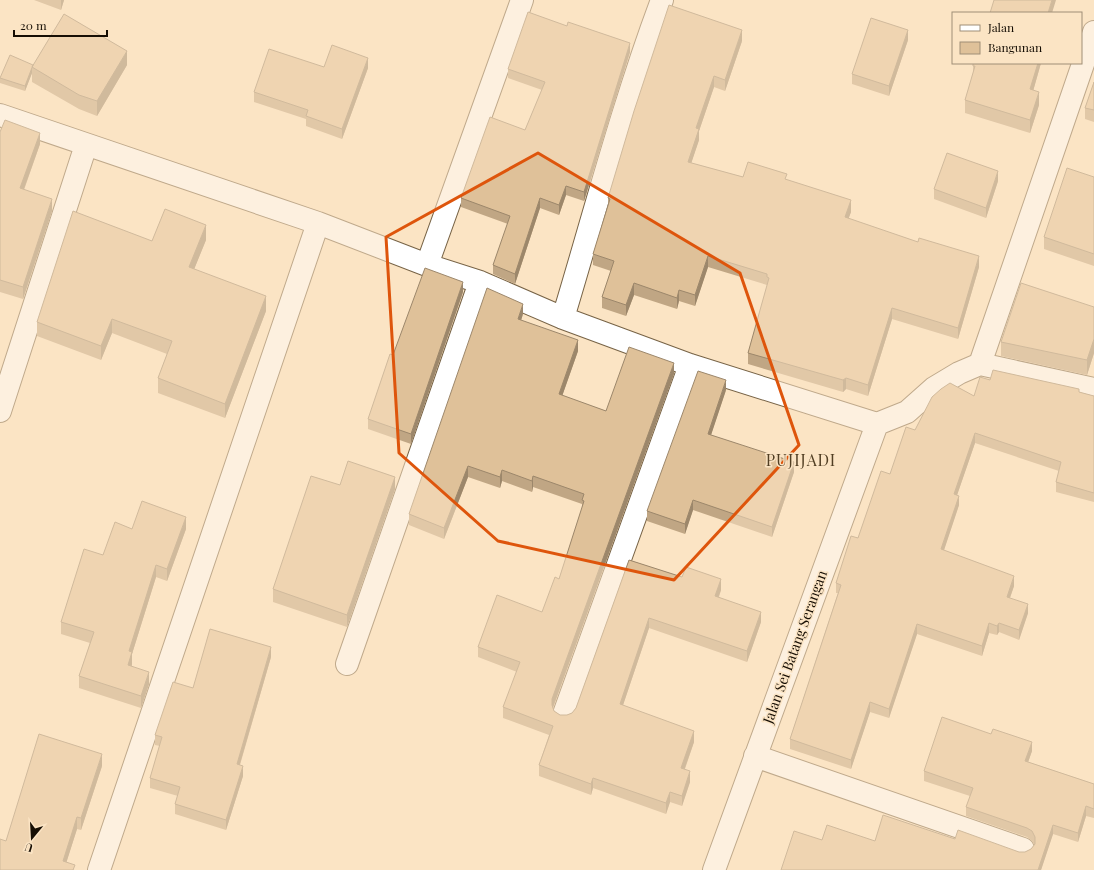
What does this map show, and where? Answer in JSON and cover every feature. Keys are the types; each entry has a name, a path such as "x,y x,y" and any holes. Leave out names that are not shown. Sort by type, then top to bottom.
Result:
{"street":[{"path":"426,265 522,0"},
{"path":"564,318 625,107 662,0"},
{"path":"980,364 1094,32"},
{"path":"0,115 318,224 426,265 480,282 564,318 690,365 877,424 907,412 934,388 959,373 980,364 1094,389"},
{"path":"0,411 86,145"},
{"path":"100,870 318,224"},
{"path":"347,664 480,282"},
{"path":"564,714 690,365"},
{"name":"Jalan Sei Batang Serangan","path":"714,870 754,756 877,424"},
{"path":"754,756 1023,849"}],"highlighted area":[{"path":"538,153 740,273 799,445 674,580 498,541 399,453 386,237"}],"building":[{"path":"994,0 1052,0 1048,12 990,12"},
{"path":"669,5 742,30 725,80 714,76 696,128 699,129 688,162 743,177 748,162 787,174 785,179 851,200 845,217 918,242 919,238 979,256 958,328 892,308 868,385 846,378 843,380 748,353 769,278 767,277 767,274 708,256 695,295 679,290 677,298 634,283 626,305 602,297 614,261 593,254 634,111"},
{"path":"528,12 567,26 568,22 630,43 584,192 566,186 559,205 540,198 515,274 493,265 510,216 461,198 490,117 525,130 545,82 508,69"},
{"path":"64,14 127,51 97,101 79,95 32,67"},
{"path":"871,18 908,30 889,86 852,74"},
{"path":"332,45 368,58 342,129 306,116 308,110 254,92 269,49 324,67"},
{"path":"10,55 33,65 25,86 0,78"},
{"path":"973,64 1038,64 1030,89 1039,92 1030,120 965,100 975,66 973,66"},
{"path":"1094,82 1094,110 1085,108"},
{"path":"5,120 40,133 20,188 52,199 23,287 0,280 0,132"},
{"path":"947,153 998,171 986,208 934,189"},
{"path":"1067,168 1094,177 1094,254 1044,237"},
{"path":"165,209 206,225 189,267 266,296 225,404 158,378 172,341 112,319 101,346 37,322 73,211 152,241"},
{"path":"425,268 463,282 411,434 368,419 390,354 393,355"},
{"path":"1021,283 1094,307 1094,339 1087,360 1001,342"},
{"path":"487,288 523,304 518,319 578,340 559,394 606,411 629,347 674,363 552,699 554,711 560,715 567,715 572,713 576,708 629,560 682,577 686,567 721,579 715,596 761,612 747,651 649,618 620,704 694,731 681,768 690,771 682,796 670,792 666,803 593,778 591,784 539,765 553,726 503,707 520,662 478,647 497,595 542,612 555,577 559,579 584,501 582,500 584,494 533,476 532,481 502,470 500,477 468,466 444,528 409,514"},
{"path":"993,370 1079,389 1079,392 1094,396 1094,493 1056,482 1061,462 975,433 954,494 959,496 941,549 1014,576 1007,597 1028,604 1019,630 999,623 997,626 989,623 982,646 917,624 889,709 870,702 851,760 790,739 841,585 836,583 851,536 858,538 881,471 890,474 906,427 915,430 932,397 950,383 974,396 980,377 990,380"},
{"path":"698,371 726,380 708,434 794,462 772,527 693,500 685,524 647,511"},
{"path":"348,461 395,477 347,615 273,589 311,476 340,485"},
{"path":"142,501 186,517 167,569 156,565 129,651 132,652 128,665 149,672 141,696 79,676 94,632 61,622 84,549 103,555 115,522 132,529"},
{"path":"210,629 271,647 237,764 243,766 226,820 175,804 180,787 150,778 162,737 155,735 173,682 193,688"},
{"path":"942,717 991,734 993,729 1032,742 1025,761 1094,784 1094,809 1086,806 1078,833 1053,825 1038,870 781,870 794,831 822,840 827,825 875,841 883,815 955,839 958,830 1019,852 1025,852 1031,849 1035,844 1035,837 1032,831 966,807 973,788 924,771"},
{"path":"39,734 102,754 81,818 77,817 63,861 75,865 73,870 0,870 0,839 6,841"}],"district":[{"name":"PUJIJADI","path":"801,460"}]}
